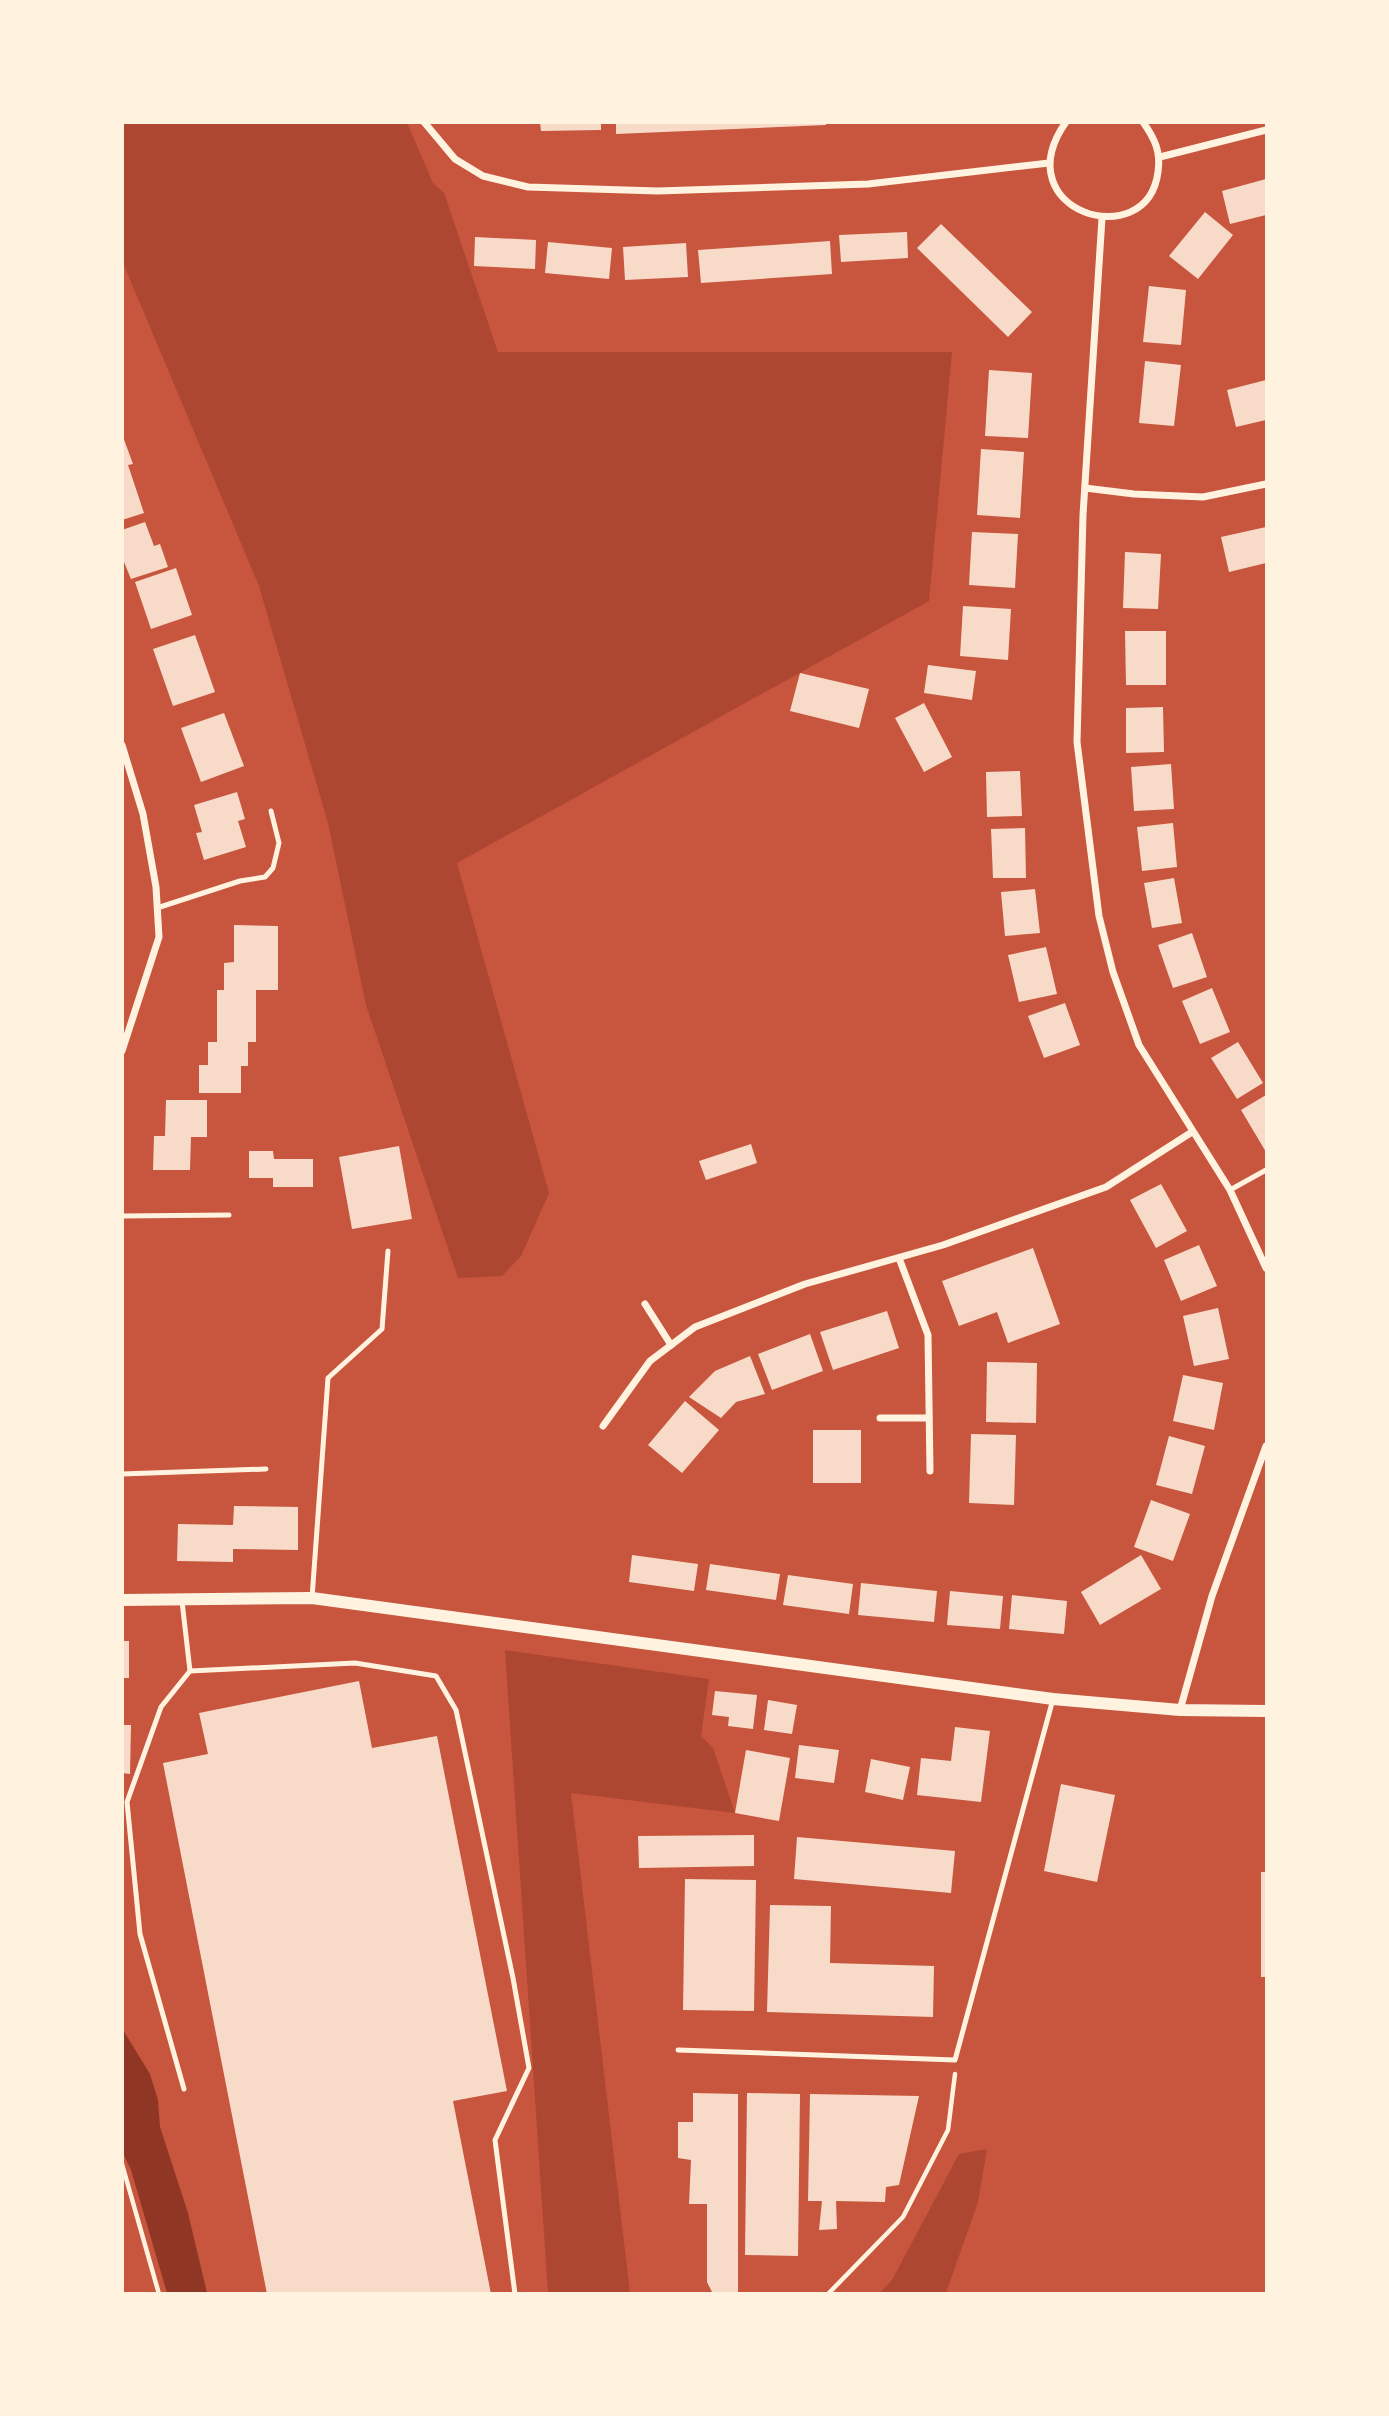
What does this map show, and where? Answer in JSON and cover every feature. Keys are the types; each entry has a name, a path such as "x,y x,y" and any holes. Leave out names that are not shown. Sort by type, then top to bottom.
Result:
{"street":[{"path":"424,122 455,159 484,176 528,187 658,191 868,184 1049,163"},
{"path":"1066,122 1054,139 1049,163 1052,180 1061,196 1079,212 1102,218 1121,216 1145,201 1157,182 1160,157 1154,137 1143,122"},
{"path":"1160,157 1266,130"},
{"path":"1102,218 1085,488 1077,742 1099,916 1113,972 1139,1045 1230,1190 1266,1268"},
{"path":"1085,488 1134,494 1203,497 1266,484"},
{"path":"122,745 144,814 159,937 122,1051"},
{"path":"603,1426 650,1361 695,1327 805,1284 899,1258 1106,1187 1192,1132"},
{"path":"899,1258 928,1335 930,1471"},
{"path":"645,1304 671,1345"},
{"path":"880,1418 929,1418"},
{"path":"1181,1710 1212,1596 1266,1446"},
{"path":"122,1600 312,1598 1053,1699 1181,1710 1266,1712"}],"lane":[{"path":"157,908 240,881 265,877 273,868 279,843 271,811"},
{"path":"1230,1190 1266,1170"},
{"path":"122,1216 229,1215"},
{"path":"312,1598 328,1378 382,1329 388,1251"},
{"path":"122,1474 266,1469"},
{"path":"182,1601 190,1671 161,1707 127,1802 140,1934 184,2089"},
{"path":"190,1671 355,1663 436,1676 456,1710 513,1978 529,2068 495,2140 515,2294"},
{"path":"678,2050 955,2060 1053,1699"}],"path":[{"path":"828,2294 903,2217 948,2130 955,2090 955,2060"},
{"path":"122,2164 159,2294"}],"shaded area":[{"path":"122,123 407,123 433,183 444,193 498,352 952,352 929,601 457,863 549,1193 521,1256 502,1276 458,1278 366,1005 328,823 259,586 123,263"},
{"path":"505,1650 709,1679 701,1736 713,1748 735,1813 571,1793 630,2293 548,2293"},
{"path":"123,2030 150,2074 158,2100 160,2127 188,2213 207,2293 167,2293 131,2170 123,2153"},
{"path":"987,2149 978,2202 946,2293 880,2293 892,2280 959,2154"}],"building":[{"path":"540,122 601,122 601,130 541,131"},
{"path":"616,122 826,122 826,125 616,134"},
{"path":"1266,179 1266,215 1230,224 1222,191"},
{"path":"1205,212 1233,235 1198,279 1169,256"},
{"path":"941,224 1032,312 1008,337 917,248"},
{"path":"907,232 908,258 841,262 839,235"},
{"path":"475,237 536,240 535,269 474,266"},
{"path":"830,241 832,274 701,283 698,250"},
{"path":"548,242 612,248 609,279 545,273"},
{"path":"686,243 688,277 625,280 623,247"},
{"path":"1149,286 1186,290 1181,345 1143,342"},
{"path":"1145,361 1181,365 1174,426 1139,423"},
{"path":"989,370 1032,373 1028,438 985,436"},
{"path":"1266,380 1266,420 1236,427 1227,390"},
{"path":"122,434 133,464 128,465 144,513 122,520"},
{"path":"981,449 1024,452 1020,518 977,515"},
{"path":"145,522 154,546 160,544 168,567 131,579 122,557 122,530"},
{"path":"1266,527 1266,563 1229,572 1221,537"},
{"path":"972,532 1018,534 1015,588 969,585"},
{"path":"1125,552 1161,554 1158,609 1123,608"},
{"path":"176,568 192,615 151,629 135,582"},
{"path":"963,606 1011,609 1008,660 960,656"},
{"path":"1125,631 1166,631 1166,685 1126,685"},
{"path":"195,635 215,692 173,706 153,649"},
{"path":"928,665 976,671 972,700 924,693"},
{"path":"800,673 869,689 859,728 790,711"},
{"path":"924,703 952,757 924,772 895,718"},
{"path":"1163,707 1164,752 1126,753 1126,708"},
{"path":"224,713 244,766 201,782 181,728"},
{"path":"1171,764 1174,809 1134,811 1131,767"},
{"path":"1020,771 1022,816 987,817 986,772"},
{"path":"237,792 245,819 238,821 246,847 204,860 196,833 202,832 194,805"},
{"path":"1173,823 1177,867 1142,871 1137,827"},
{"path":"1025,828 1026,878 993,878 991,829"},
{"path":"1174,878 1182,923 1152,928 1144,883"},
{"path":"1035,889 1040,933 1005,936 1001,892"},
{"path":"234,925 278,926 278,990 256,990 256,1042 248,1042 248,1066 241,1066 241,1093 199,1093 199,1065 208,1065 208,1042 217,1042 217,990 224,990 224,963 234,962"},
{"path":"1192,933 1207,977 1173,988 1158,945"},
{"path":"1046,947 1057,994 1019,1002 1008,955"},
{"path":"1212,988 1230,1032 1200,1044 1182,1001"},
{"path":"1065,1003 1080,1045 1044,1058 1028,1016"},
{"path":"1238,1042 1263,1083 1237,1099 1211,1058"},
{"path":"1266,1095 1266,1152 1241,1110"},
{"path":"166,1100 207,1100 207,1137 191,1137 190,1170 153,1170 154,1136 165,1136"},
{"path":"751,1144 757,1163 706,1180 699,1161"},
{"path":"399,1146 412,1219 352,1229 339,1157"},
{"path":"249,1151 273,1151 274,1159 313,1159 313,1187 273,1187 273,1178 249,1178"},
{"path":"1161,1184 1187,1231 1156,1248 1130,1200"},
{"path":"1199,1245 1217,1286 1181,1301 1164,1260"},
{"path":"1033,1248 1060,1324 1008,1343 997,1312 959,1326 942,1281"},
{"path":"1218,1308 1229,1359 1194,1366 1183,1316"},
{"path":"887,1311 899,1348 833,1370 820,1332"},
{"path":"810,1334 823,1371 772,1390 758,1354"},
{"path":"750,1356 765,1394 736,1402 721,1418 689,1397 715,1371"},
{"path":"987,1362 1037,1363 1036,1423 986,1422"},
{"path":"1183,1375 1223,1383 1214,1430 1173,1421"},
{"path":"685,1401 719,1430 682,1473 648,1445"},
{"path":"813,1430 861,1430 861,1483 813,1483"},
{"path":"971,1434 1016,1435 1014,1505 969,1503"},
{"path":"1169,1436 1205,1446 1192,1494 1156,1485"},
{"path":"1151,1500 1190,1514 1173,1561 1134,1547"},
{"path":"234,1506 298,1507 298,1550 233,1549 233,1562 177,1561 178,1524 233,1525"},
{"path":"632,1555 698,1564 694,1591 629,1582"},
{"path":"1141,1555 1161,1589 1100,1625 1081,1592"},
{"path":"710,1564 780,1574 776,1600 706,1590"},
{"path":"788,1575 853,1584 849,1614 783,1605"},
{"path":"861,1583 937,1591 934,1622 858,1615"},
{"path":"950,1591 1003,1596 1000,1629 947,1625"},
{"path":"1012,1595 1067,1601 1064,1634 1009,1629"},
{"path":"122,1641 129,1641 129,1678 122,1678"},
{"path":"359,1681 372,1748 437,1736 507,2091 453,2101 491,2294 267,2294 163,1763 208,1754 199,1713"},
{"path":"715,1691 757,1695 753,1729 728,1726 729,1717 712,1715"},
{"path":"768,1700 797,1705 792,1734 764,1730"},
{"path":"122,1725 131,1725 130,1774 122,1773"},
{"path":"955,1727 990,1731 981,1802 917,1795 921,1758 951,1761"},
{"path":"799,1745 839,1750 834,1783 795,1778"},
{"path":"746,1750 790,1758 779,1821 735,1813"},
{"path":"871,1759 910,1767 903,1800 865,1792"},
{"path":"1061,1784 1115,1795 1097,1882 1044,1871"},
{"path":"754,1835 754,1866 639,1868 638,1836"},
{"path":"797,1837 955,1851 951,1893 794,1879"},
{"path":"1261,1872 1266,1872 1266,1977 1261,1977"},
{"path":"685,1879 756,1880 754,2011 683,2010"},
{"path":"770,1905 831,1906 830,1963 934,1966 933,2017 767,2012"},
{"path":"693,2093 738,2094 738,2294 713,2294 707,2282 707,2204 689,2204 691,2160 678,2158 678,2122 693,2122"},
{"path":"747,2093 800,2094 798,2256 745,2255"},
{"path":"810,2094 919,2096 899,2185 886,2187 885,2202 836,2201 837,2229 819,2230 822,2201 808,2201"}]}
